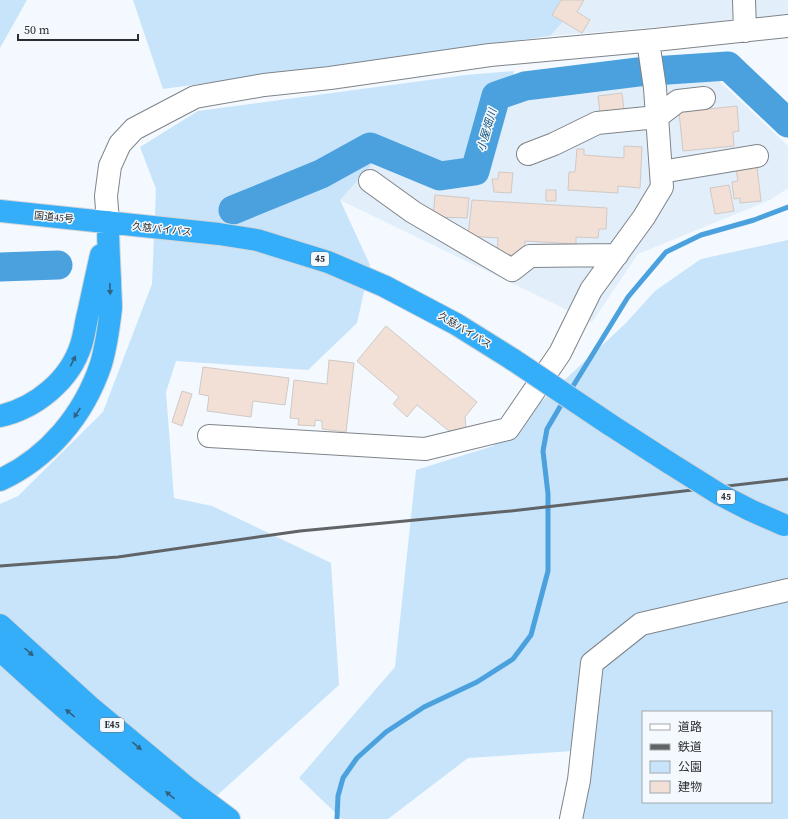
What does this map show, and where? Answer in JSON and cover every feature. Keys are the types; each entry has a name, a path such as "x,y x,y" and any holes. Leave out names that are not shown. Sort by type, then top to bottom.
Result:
{"highway":[{"name":"国道45号","path":"0,211 108,222"},
{"name":"久慈バイパス","path":"108,222 219,234 257,240 328,262 390,289 456,324 512,359 671,464 720,494 750,510 786,526"},
{"path":"0,416 12,413 30,404 51,390 68,372 81,345 108,222"},
{"path":"0,480 23,469 40,455 64,430 90,392 101,364 111,306 108,222"},
{"name":"E45","path":"0,626 89,706 185,786 229,819"},
{"name":"E45","path":"0,650 52,698 178,802 201,819"}],"street":[{"path":"744,0 745,31"},
{"path":"108,222 106,196 110,166 120,144 134,129 195,97 264,85 490,55 649,49 745,31 788,26"},
{"path":"209,436 425,449 508,429 560,353 591,290 644,217 662,187 655,88 649,49"},
{"path":"528,154 554,144 597,122 657,117 678,101 704,98"},
{"path":"661,172 757,156"},
{"path":"370,181 413,212 512,270 530,256 617,255"},
{"path":"571,819 579,780 592,663 641,624 788,590"}],"shaded area":[{"path":"582,0 788,0 788,16 550,36"},
{"path":"696,77 717,79 788,146 788,188 770,200 638,254 592,322 340,200 375,161 480,181 507,102"}],"green space":[{"path":"0,0 27,0 0,48"},
{"path":"133,0 582,0 550,36 163,89"},
{"path":"514,71 507,102 480,181 375,161 340,200 370,265 357,323 308,370 176,361 166,392 174,498 212,506 331,563 339,685 191,819 0,819 0,504 18,496 103,412 152,284 156,189 140,147 198,111 466,75"},
{"path":"788,240 788,819 575,819 573,751 468,758 388,819 342,819 299,778 395,667 416,470 493,446 625,324 655,291 701,259"}],"building":[{"path":"561,0 584,0 577,12 590,20 582,33 552,15"},
{"path":"622,93 624,111 600,113 598,96"},
{"path":"737,106 739,131 733,132 734,146 683,151 679,112"},
{"path":"624,146 642,147 640,188 618,186 618,193 568,190 569,172 575,172 577,149 584,149 584,155 624,158"},
{"path":"757,167 761,201 740,203 740,198 734,199 732,182 738,181 736,169"},
{"path":"499,172 513,173 511,193 494,192 492,179 498,179"},
{"path":"729,185 734,211 715,214 710,188"},
{"path":"546,190 556,190 556,201 546,201"},
{"path":"435,195 469,198 467,218 433,217"},
{"path":"472,200 607,208 606,229 599,229 598,238 576,237 576,244 525,241 524,256 497,254 498,238 468,236"},
{"path":"386,326 477,402 465,417 466,429 449,431 417,405 407,417 393,404 399,397 357,361"},
{"path":"329,360 354,363 346,432 322,429 322,421 315,420 315,426 298,425 299,419 290,418 294,380 327,384"},
{"path":"203,367 289,378 285,405 253,401 251,417 207,411 209,396 199,394"},
{"path":"182,391 192,394 182,426 172,422"}],"waterway":[{"name":"小屋畑川","path":"233,210 321,174 370,147 440,176 475,171 496,96 525,86 638,72 728,66 788,123"},
{"path":"570,391 628,297 666,252 701,235 754,220 788,207"},
{"name":"小屋畑川","path":"0,267 58,265"},
{"path":"337,819 338,796 343,778 357,758 386,732 424,707 477,682 513,659 531,635 548,571 548,494 543,451 547,429 564,400"}],"railway":[{"path":"0,566 118,557 300,531 511,511 788,479"}]}
